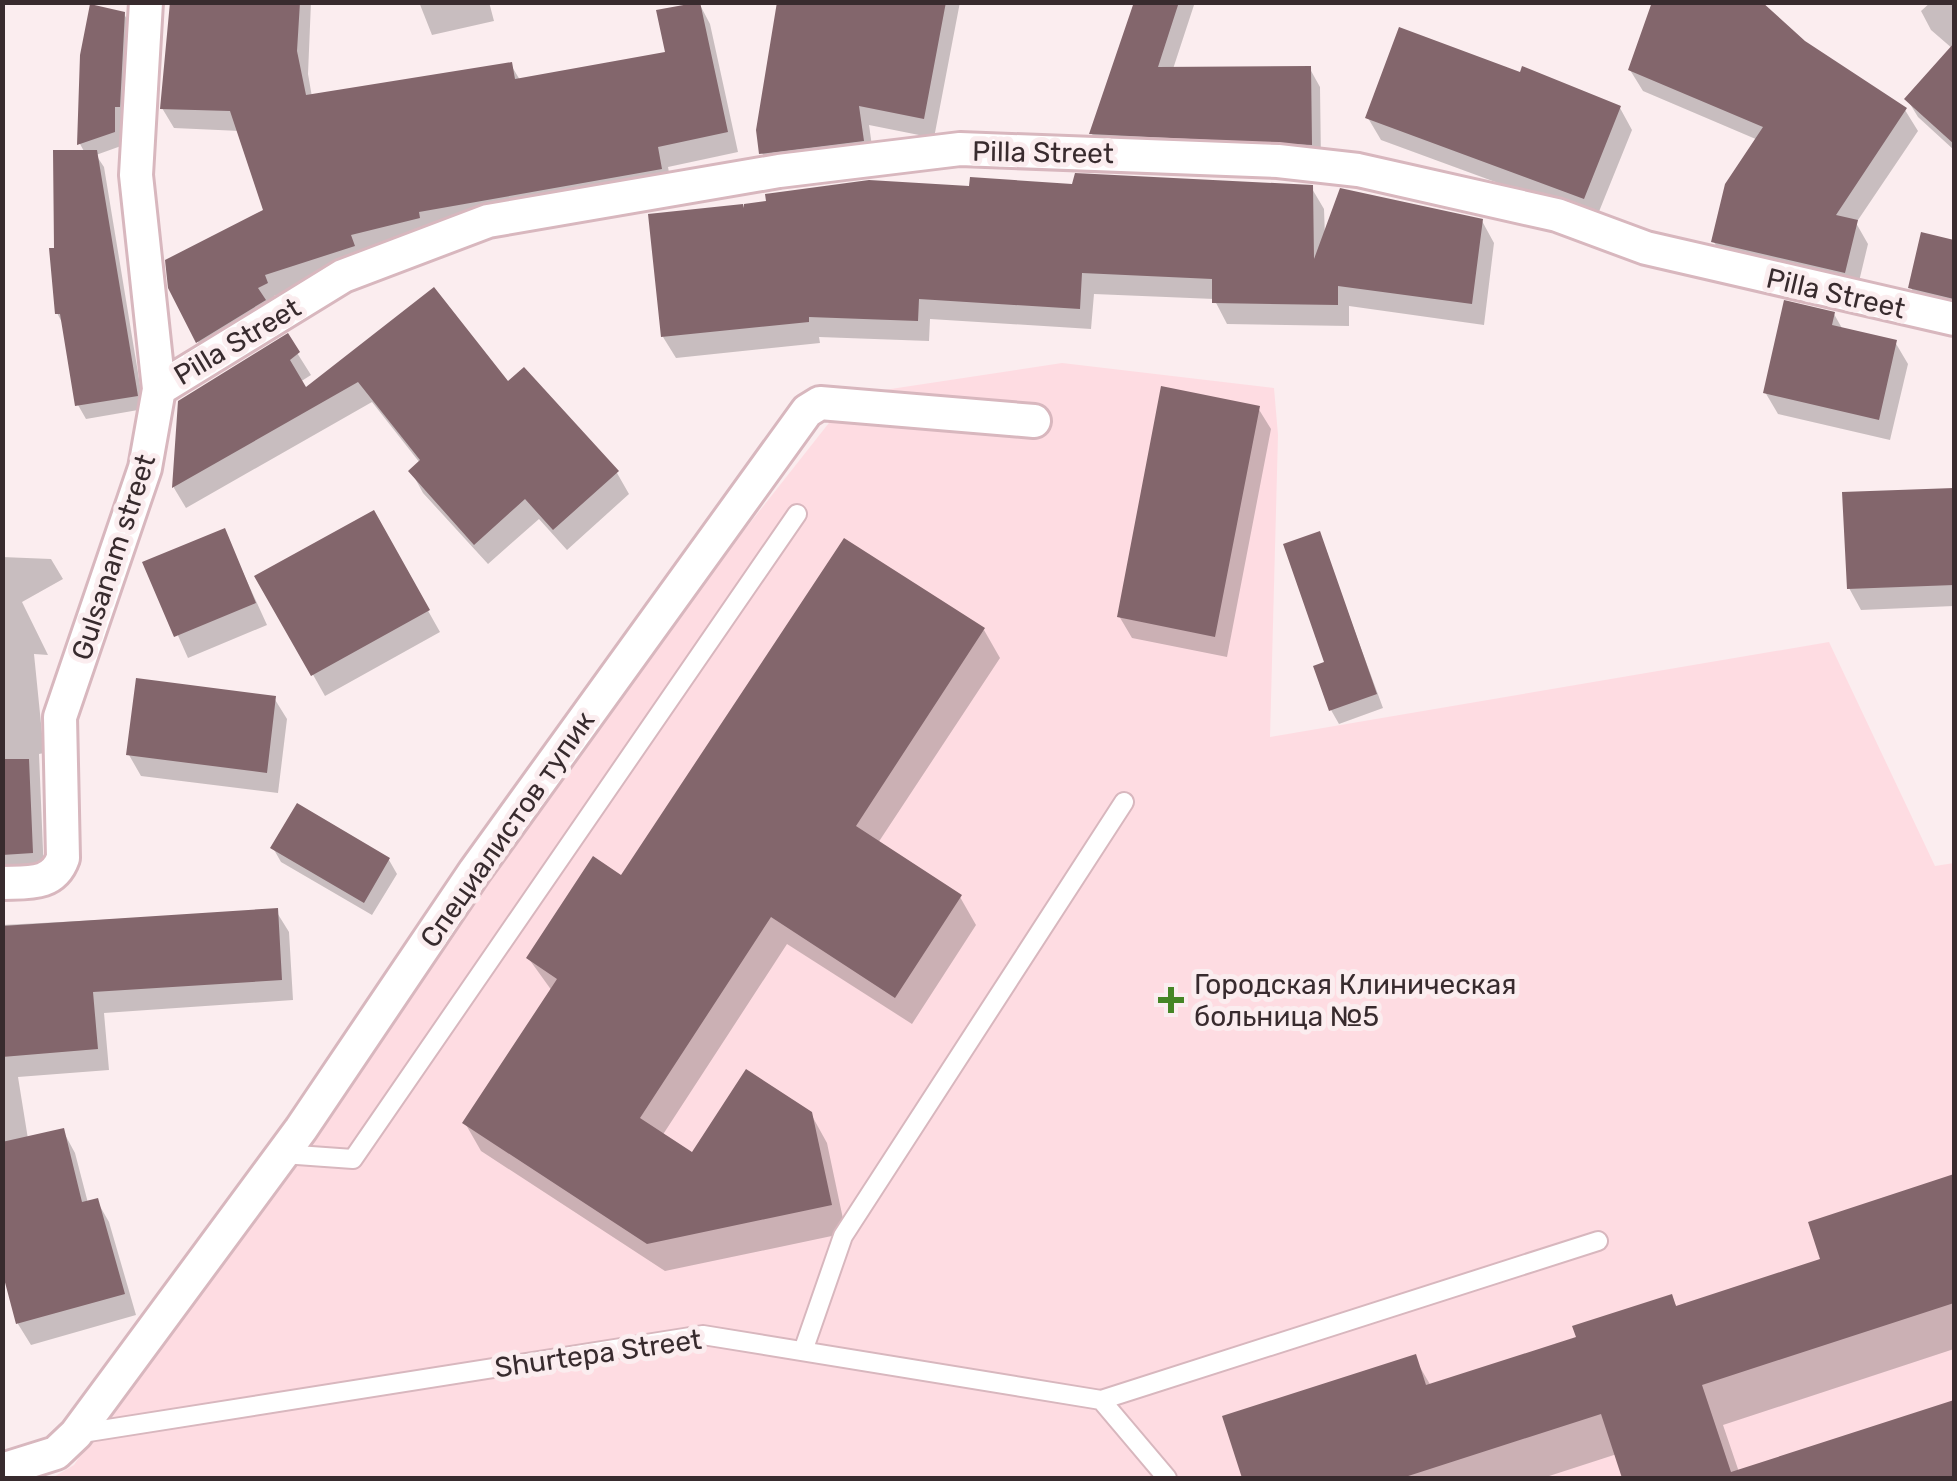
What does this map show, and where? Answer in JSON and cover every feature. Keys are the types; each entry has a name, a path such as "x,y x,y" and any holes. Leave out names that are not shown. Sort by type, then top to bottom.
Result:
{"street":[{"name":"Gulsanam street","path":"2,884 46,880 58,872 63,858 60,716 145,468 159,389 136,175 146,2"},
{"name":"Pilla Street","path":"159,389 343,276 488,220 779,171 960,149 1260,160 1358,170 1558,215 1646,248 1954,320"},
{"name":"Специалистов тупик","path":"76,1434 283,1154 486,855 807,411 820,402 1034,421"},
{"name":"Shurtepa Street","path":"2,1470 56,1453 76,1434"}],"lane":[{"path":"283,1154 353,1159 797,514"},
{"path":"803,1351 842,1236 1124,802"},
{"path":"1167,1478 1101,1400 1598,1241"},
{"name":"Shurtepa Street","path":"76,1434 703,1335 1101,1400"}],"shaded area":[{"name":"Городская Клиническая больница №5","path":"1062,363 1274,388 1278,435 1270,737 1829,642 1935,866 1954,863 1954,1478 52,1478 74,1465 475,871 851,395"}],"building":[{"path":"170,2 300,2 297,51 306,95 512,62 515,79 665,52 656,10 700,2 728,132 658,147 662,169 419,212 420,218 351,235 355,246 265,275 268,283 258,288 266,300 196,343 168,288 165,260 263,210 230,111 160,109"},
{"path":"777,2 946,2 924,119 859,106 864,141 759,154 756,130"},
{"path":"1134,2 1179,2 1158,67 1311,66 1312,145 1089,134"},
{"path":"1652,2 1762,2 1805,41 1907,108 1836,215 1858,220 1845,273 1711,242 1725,184 1763,127 1628,70"},
{"path":"90,4 125,12 120,107 115,107 115,132 77,145 80,55"},
{"path":"1399,27 1520,72 1522,66 1621,106 1584,199 1365,118"},
{"path":"1954,43 1954,144 1904,99"},
{"path":"53,150 97,150 138,396 75,406 60,314 55,314 49,248 54,248"},
{"path":"1075,173 1313,185 1314,259 1340,188 1483,219 1472,304 1338,286 1338,305 1212,303 1212,279 1082,273 1080,309 919,299 918,321 809,317 809,322 661,337 648,214 743,204 744,208 744,204 766,201 765,194 869,180 969,186 970,177 1072,184"},
{"path":"1921,232 1954,240 1954,299 1908,288"},
{"path":"434,287 508,381 524,367 619,471 553,530 525,499 474,545 408,471 420,460 358,382 172,488 178,401 288,333 300,352 290,360 306,387"},
{"path":"1784,300 1835,312 1832,325 1897,340 1879,420 1763,393"},
{"path":"1161,386 1260,406 1215,637 1117,617"},
{"path":"1954,488 1954,585 1847,589 1842,492"},
{"path":"374,510 430,610 311,676 254,576"},
{"path":"225,528 256,603 174,637 142,562"},
{"path":"1320,531 1377,694 1329,711 1313,666 1324,662 1283,544"},
{"path":"844,538 985,628 856,826 962,895 895,998 771,917 640,1118 692,1152 746,1069 812,1112 832,1205 647,1244 462,1123 557,979 526,958 593,856 621,875"},
{"path":"136,678 276,696 267,773 126,755"},
{"path":"2,759 29,759 33,853 2,855"},
{"path":"297,803 390,858 364,903 270,848"},
{"path":"278,908 282,980 93,992 98,1049 2,1057 2,926"},
{"path":"64,1128 82,1202 98,1198 125,1294 16,1324 2,1271 2,1142"},
{"path":"1954,1174 1954,1303 1702,1385 1731,1472 1954,1400 1954,1478 1622,1478 1601,1414 1402,1478 1242,1478 1222,1416 1416,1354 1426,1385 1576,1337 1572,1326 1672,1294 1676,1306 1820,1259 1808,1222"}],"place":[{"name":"Городская Клиническая больница №5","path":"1171,1000"}]}
